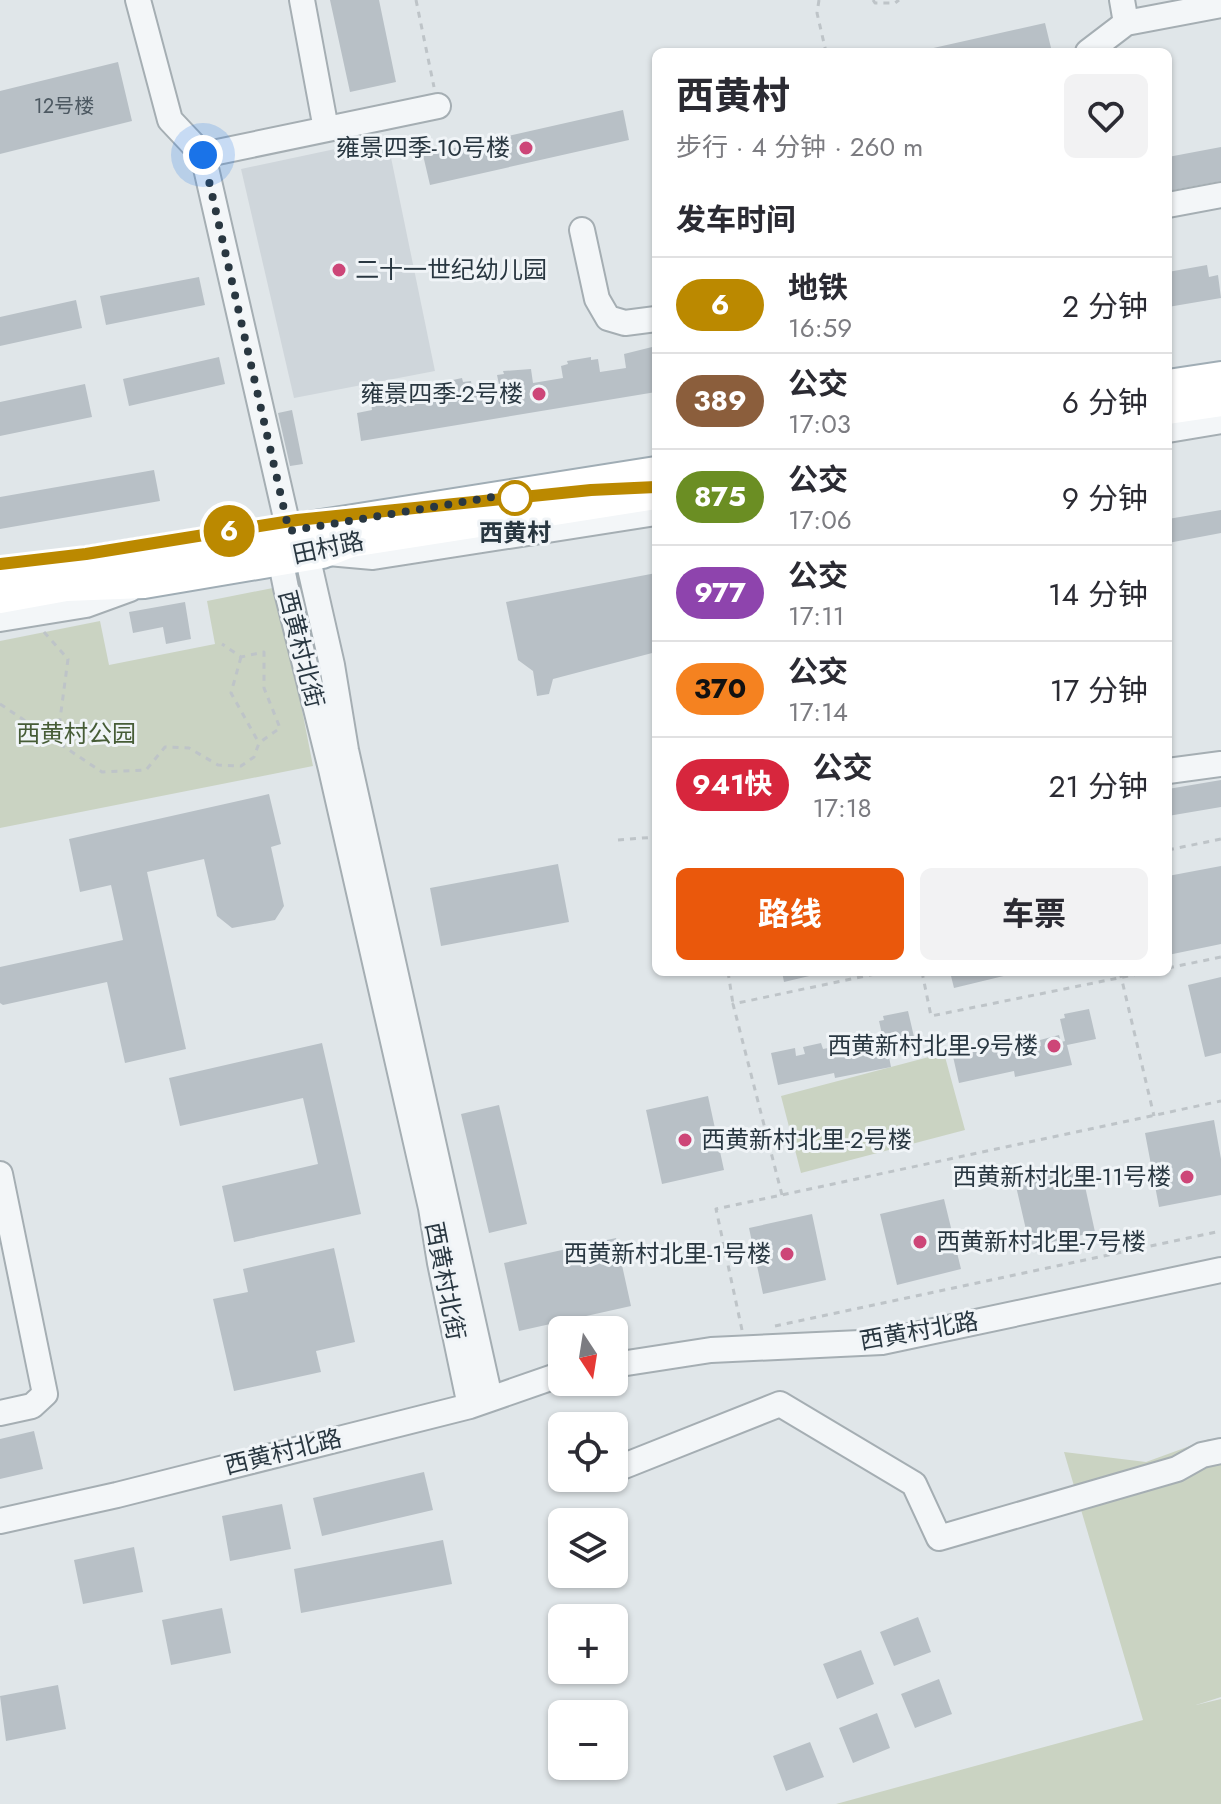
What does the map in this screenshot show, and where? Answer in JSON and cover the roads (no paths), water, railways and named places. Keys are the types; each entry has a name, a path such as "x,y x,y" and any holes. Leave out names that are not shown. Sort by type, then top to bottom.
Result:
{"main road":[{"path":"1172,384 1221,377"},
{"path":"1172,408 1221,401"},
{"name":"田村路","path":"0,598 66,586 144,583 652,473"},
{"name":"田村路","path":"0,576 299,549 652,495"}],"street":[{"path":"138,0 170,120 203,155 438,106"},
{"path":"302,0 326,129"},
{"path":"1092,48 1124,11 1221,5"},
{"name":"西黄村北街","path":"203,155 299,549 428,1193 480,1402"},
{"path":"1172,204 1221,195"},
{"path":"582,230 597,299 608,318 625,323 652,320"},
{"path":"1172,429 1221,421"},
{"path":"299,549 373,557 652,514"},
{"path":"0,619 86,605 144,583"},
{"path":"1172,770 1221,764"},
{"path":"0,1174 45,1394 32,1406 0,1413"},
{"name":"西黄村北路","path":"628,1363 711,1350 882,1342 1221,1270"},
{"name":"西黄村北路","path":"0,1521 117,1495 480,1402 548,1379"},
{"path":"628,1464 780,1404 914,1484 939,1538 1177,1469 1202,1455 1221,1451"}],"metro line":[{"name":"6","path":"0,564 86,554 297,520 591,490 652,487"}],"place":[{"name":"雍景四季-10号楼","path":"526,148"},
{"name":"二十一世纪幼儿园","path":"339,270"},
{"name":"雍景四季-2号楼","path":"539,394"},
{"name":"西黄村","path":"515,498"},
{"name":"西黄新村北里-9号楼","path":"1054,1046"},
{"name":"西黄新村北里-2号楼","path":"685,1140"},
{"name":"西黄新村北里-11号楼","path":"1187,1177"},
{"name":"西黄新村北里-7号楼","path":"920,1242"},
{"name":"西黄新村北里-1号楼","path":"787,1254"}],"park label":[{"name":"西黄村公园","path":"76,734"}]}
